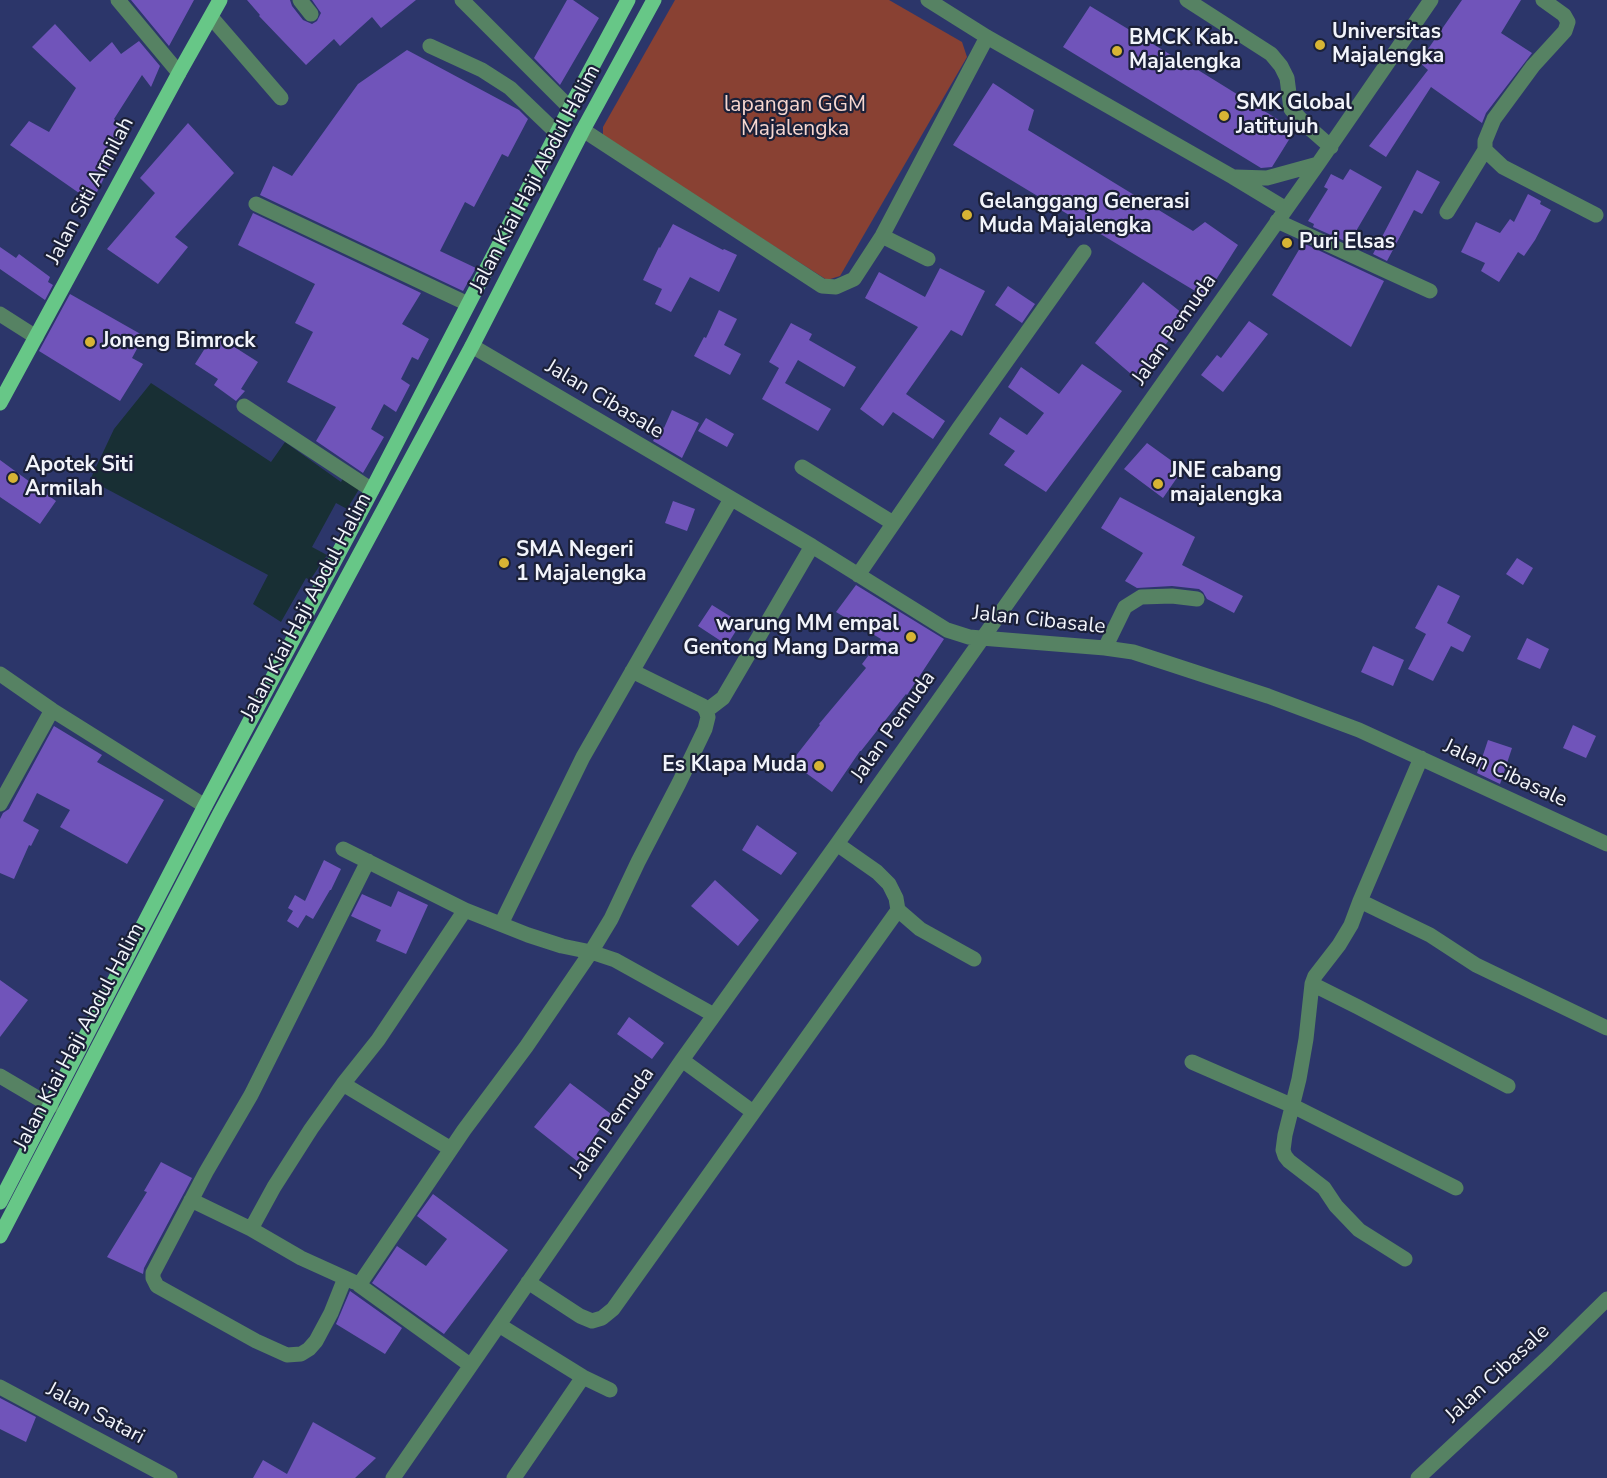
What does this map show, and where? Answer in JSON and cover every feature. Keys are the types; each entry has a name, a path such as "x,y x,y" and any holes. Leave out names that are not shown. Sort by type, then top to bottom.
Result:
{"main road":[{"name":"Jalan Siti Armilah","path":"0,403 220,0"},
{"name":"Jalan Kiai Haji Abdul Halim","path":"0,1202 628,0"},
{"name":"Jalan Kiai Haji Abdul Halim","path":"0,1236 219,815 472,346 583,130 654,0"}],"street":[{"path":"118,0 179,73"},
{"path":"300,0 311,14"},
{"path":"928,0 987,37 1233,177 1282,215 1430,291"},
{"path":"1187,0 1271,54 1287,78 1291,109 1330,147"},
{"name":"Jalan Pemuda","path":"393,1478 682,1060 1282,215 1431,0"},
{"path":"1448,212 1485,150 1485,141 1494,119 1533,66 1565,31 1568,22 1564,15 1543,0"},
{"path":"464,3 570,108"},
{"path":"211,17 281,98"},
{"path":"583,130 822,286 836,287 854,279 882,236 987,37"},
{"path":"430,46 482,70 510,88 557,133"},
{"path":"1485,150 1503,167 1596,215"},
{"path":"1233,177 1267,178 1318,164"},
{"path":"256,204 468,304"},
{"path":"882,236 928,260"},
{"path":"858,575 1084,252"},
{"path":"0,314 36,338"},
{"name":"Jalan Cibasale","path":"472,346 812,546 947,630 969,636 1105,648 1154,658 1268,696 1359,730 1607,844"},
{"path":"244,406 372,490"},
{"path":"802,467 893,523"},
{"path":"501,924 583,757 731,499"},
{"path":"706,711 723,698 812,546"},
{"path":"1105,648 1125,607 1141,597 1173,596 1197,599"},
{"path":"368,861 251,1095 191,1200 153,1273 157,1286 271,1349 287,1355 301,1354 316,1341 352,1282 526,1047 611,919 705,729 708,717 703,706 632,671"},
{"path":"0,674 52,710 205,806"},
{"path":"0,804 52,710"},
{"path":"1405,1259 1359,1230 1336,1206 1324,1188 1289,1161 1283,1150 1306,1039 1312,984 1315,976 1351,925 1421,759"},
{"path":"837,844 877,872 889,884 896,898 898,910 920,928 974,959"},
{"path":"343,849 465,910 528,935 615,960 714,1015"},
{"path":"1360,901 1430,935 1476,965 1607,1028"},
{"path":"252,1229 274,1187 311,1130 343,1084 378,1040 465,910"},
{"path":"528,1282 580,1316 592,1321 602,1318 613,1309 898,910"},
{"path":"1312,984 1508,1086"},
{"path":"682,1060 753,1112"},
{"path":"1192,1062 1293,1106 1456,1188"},
{"path":"0,1076 51,1106"},
{"path":"343,1084 451,1149"},
{"path":"191,1200 252,1229 301,1258 352,1282 470,1365"},
{"name":"Jalan Cibasale","path":"1418,1478 1607,1299"},
{"path":"499,1325 583,1377 610,1390"},
{"path":"514,1478 583,1377"},
{"name":"Jalan Satari","path":"0,1387 148,1473 170,1478"}],"green space":[{"name":"lapangan GGM Majalengka","path":"675,0 889,0 962,42 967,57 840,276 827,280 603,137 603,127"}],"shaded area":[{"path":"151,383 271,462 285,442 341,482 344,476 361,486 347,509 336,503 312,547 327,555 310,580 306,578 281,622 253,604 268,575 90,480 114,429"}],"building":[{"path":"131,0 194,0 169,46"},
{"path":"247,0 290,0 303,20 312,24 317,21 321,13 312,0 416,0 381,28 372,17 340,46 334,39 306,65 259,16"},
{"path":"567,0 573,0 599,18 560,85 534,58"},
{"path":"1462,0 1521,0 1501,33 1532,53 1486,113 1482,123 1431,87 1386,157 1369,146 1428,70 1419,62"},
{"path":"1090,6 1295,130 1272,167 1261,168 1063,47"},
{"path":"55,24 90,62 112,42 121,54 139,41 160,66 151,87 142,75 114,119 127,132 111,152 115,156 92,202 10,145 29,121 49,132 76,88 32,47"},
{"path":"407,50 519,110 528,119 508,157 502,154 474,207 465,202 440,251 476,268 463,291 260,195 273,166 292,176 358,84"},
{"path":"993,83 1034,110 1028,130 1193,231 1205,222 1238,245 1205,297 953,145"},
{"path":"188,123 234,173 175,237 188,247 158,284 107,249 155,193 140,178"},
{"path":"1350,169 1382,187 1349,243 1313,227 1314,224 1308,221 1328,189 1324,187 1331,174 1343,180"},
{"path":"1417,170 1440,182 1422,214 1414,210 1387,261 1373,254"},
{"path":"1528,194 1551,210 1524,256 1518,252 1499,282 1481,271 1485,263 1461,252 1476,222 1500,233 1510,219 1514,222"},
{"path":"253,213 421,293 402,324 429,339 418,360 412,357 401,379 410,385 396,412 384,404 371,429 384,437 363,473 316,441 336,407 287,382 313,332 295,323 315,284 238,245"},
{"path":"673,224 737,255 719,292 690,277 671,312 655,304 662,289 643,280"},
{"path":"1303,243 1384,281 1351,347 1272,295"},
{"path":"0,247 16,258 19,254 50,277 48,282 53,285 45,300 0,269"},
{"path":"940,268 985,291 962,336 951,330 906,394 945,421 933,439 893,412 883,426 860,409 918,327 865,298 879,272 925,297"},
{"path":"1143,282 1187,317 1138,380 1095,343"},
{"path":"1008,286 1035,304 1022,323 995,305"},
{"name":"Joneng Bimrock","path":"70,294 144,336 132,358 143,364 120,401 39,351"},
{"path":"719,310 737,319 724,345 741,354 730,375 694,356 704,337 706,338"},
{"path":"1249,321 1268,334 1223,392 1201,375 1217,355 1221,358"},
{"path":"791,323 812,334 809,340 856,367 844,387 798,360 785,383 831,409 818,431 762,399 779,368 769,362"},
{"path":"214,334 258,362 241,389 245,391 236,401 214,385 218,379 195,364"},
{"path":"1082,364 1122,391 1046,492 1004,465 1015,451 989,434 1000,417 1027,435 1044,413 1008,387 1021,367 1059,394"},
{"path":"672,410 699,423 682,458 653,441 661,426 664,428"},
{"path":"706,418 734,434 727,447 698,431"},
{"name":"JNE cabang majalengka","path":"1147,443 1183,469 1163,498 1124,469"},
{"name":"Apotek Siti Armilah","path":"0,460 56,501 40,524 0,497"},
{"path":"1120,497 1195,537 1182,565 1243,596 1234,613 1207,599 1199,589 1172,586 1137,588 1125,581 1143,553 1101,528"},
{"path":"673,501 695,509 687,531 665,523"},
{"path":"1517,558 1533,568 1523,585 1506,574"},
{"path":"856,585 944,639 907,695 860,751 832,792 791,762 819,724 866,668 862,664 881,639 836,612"},
{"path":"1438,585 1460,596 1447,623 1471,636 1463,652 1451,646 1433,681 1408,669 1426,634 1415,628"},
{"path":"712,605 741,623 727,645 698,626"},
{"path":"1527,638 1549,649 1540,669 1517,659"},
{"path":"1373,646 1404,660 1393,686 1361,672"},
{"path":"1573,725 1596,736 1586,758 1563,748"},
{"path":"54,726 102,755 97,762 164,800 127,864 60,827 70,810 37,793 23,821 39,830 31,846 29,845 14,879 0,873 0,819 9,809"},
{"path":"1488,740 1512,748 1500,784 1477,773"},
{"path":"757,825 797,853 781,875 742,850"},
{"path":"324,860 341,869 313,919 306,915 298,928 287,921 293,911 288,908 295,895 305,901"},
{"path":"715,880 759,920 738,946 691,906"},
{"path":"398,891 428,905 406,954 376,941 381,930 351,916 362,894 391,907"},
{"path":"0,980 28,1000 0,1037"},
{"path":"629,1017 664,1043 652,1059 617,1034"},
{"path":"570,1083 611,1114 577,1161 534,1127"},
{"path":"161,1162 192,1178 144,1268 143,1274 107,1257 147,1192 144,1191"},
{"path":"433,1194 508,1250 444,1334 372,1283 397,1246 426,1266 447,1239 417,1216"},
{"path":"350,1291 402,1328 385,1354 336,1324"},
{"path":"0,1398 36,1417 26,1442 0,1429"},
{"path":"313,1422 376,1458 355,1478 253,1478 263,1460 287,1474"}],"place":[{"name":"Universitas Majalengka","path":"1320,45"},
{"name":"BMCK Kab. Majalengka","path":"1117,51"},
{"name":"SMK Global Jatitujuh","path":"1224,116"},
{"name":"Gelanggang Generasi Muda Majalengka","path":"967,215"},
{"name":"Puri Elsas","path":"1287,243"},
{"name":"Joneng Bimrock","path":"90,342"},
{"name":"Apotek Siti Armilah","path":"13,478"},
{"name":"JNE cabang majalengka","path":"1158,484"},
{"name":"SMA Negeri 1 Majalengka","path":"504,563"},
{"name":"warung MM empal Gentong Mang Darma","path":"911,637"},
{"name":"Es Klapa Muda","path":"819,766"}]}
